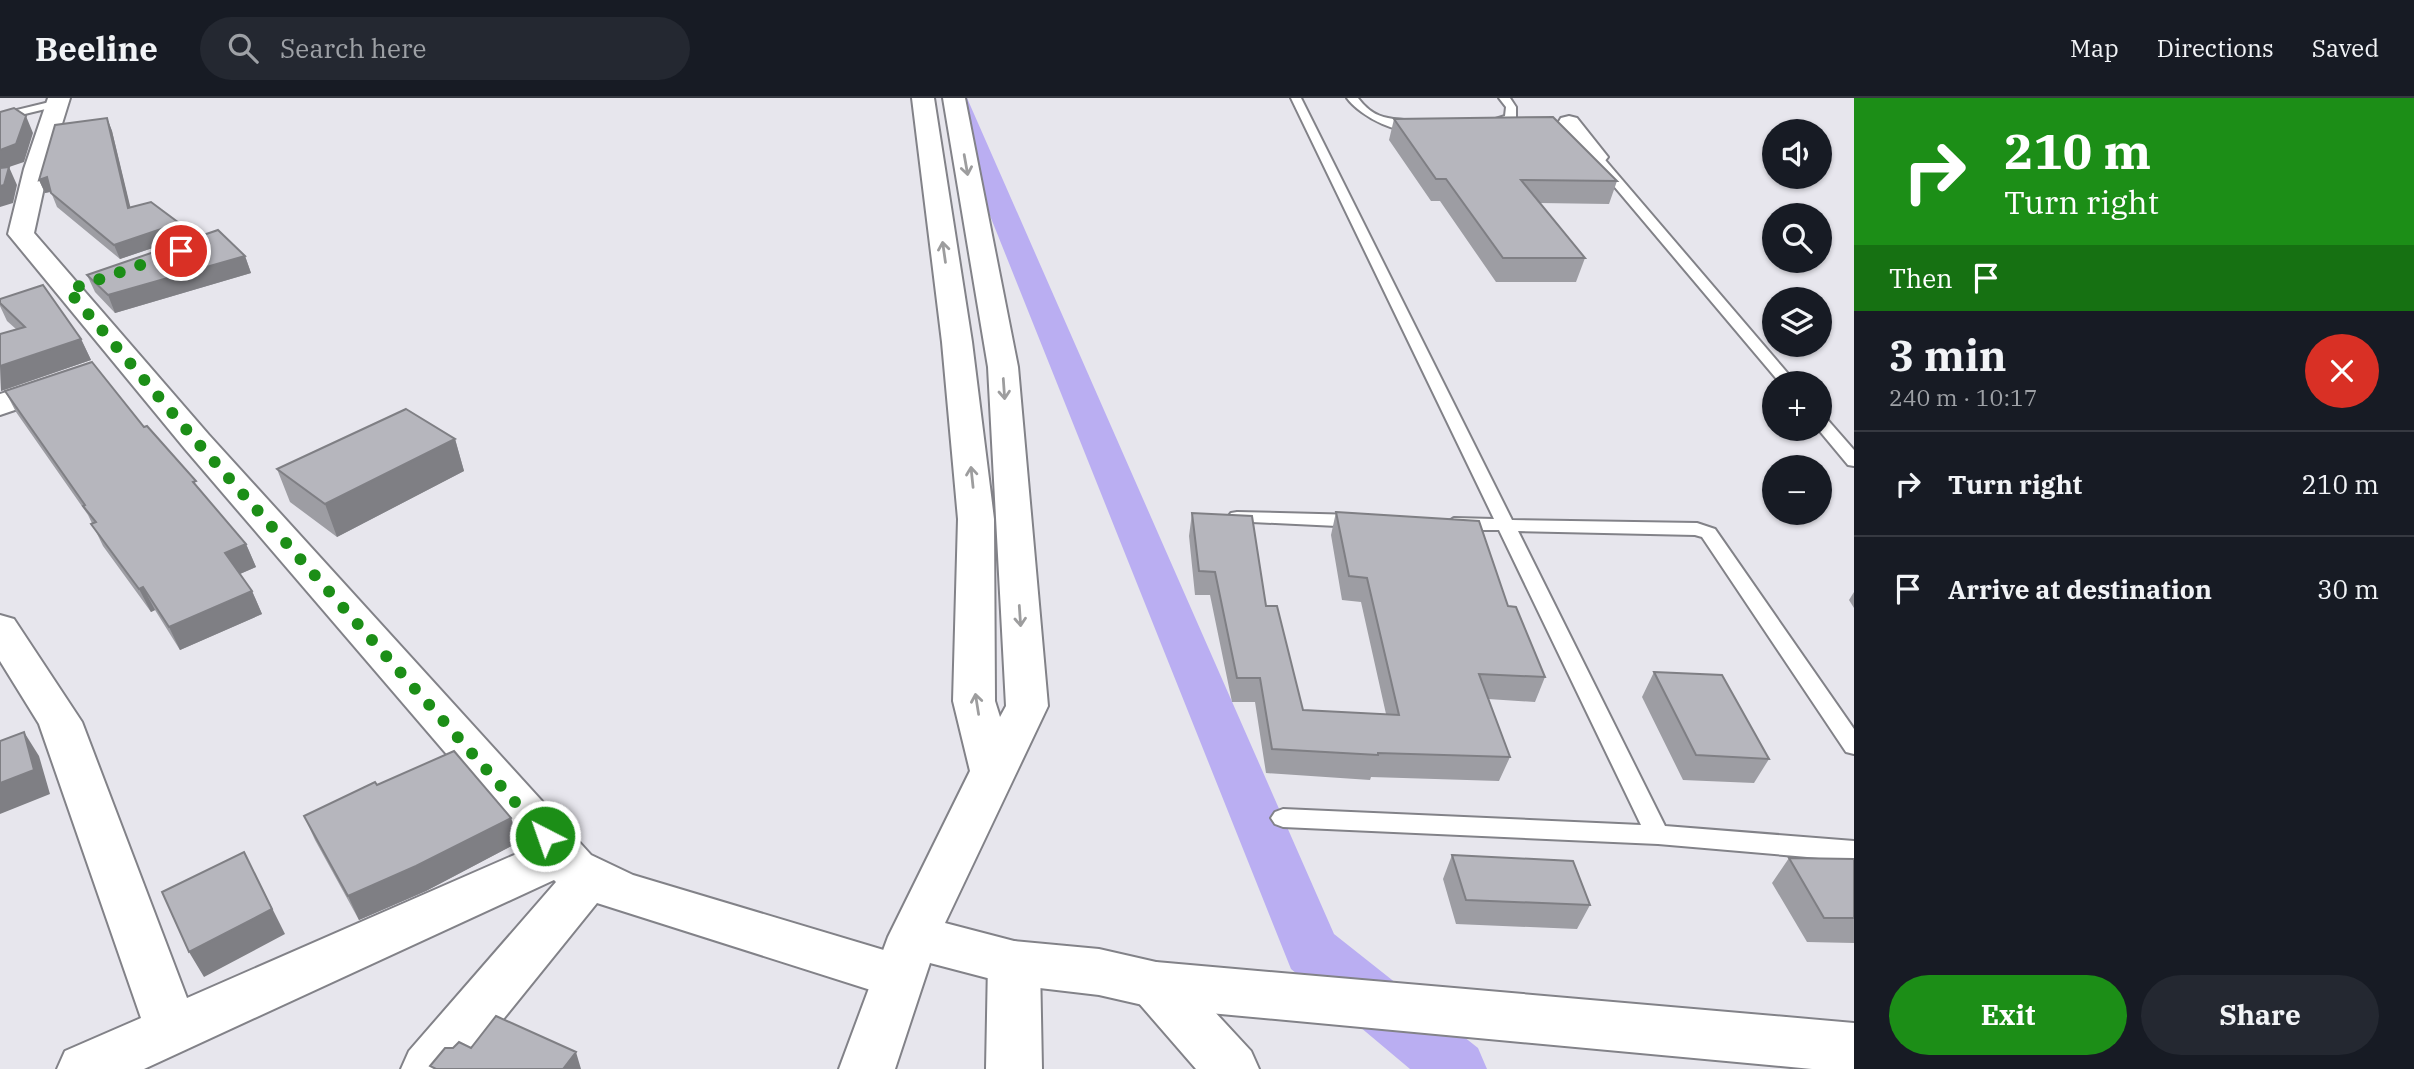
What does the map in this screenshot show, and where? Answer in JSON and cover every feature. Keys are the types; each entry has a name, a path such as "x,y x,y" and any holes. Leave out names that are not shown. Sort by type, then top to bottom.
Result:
{"street":[{"path":"923,98 957,342 976,519 975,701 993,771"},
{"path":"867,1069 906,956 993,771 1027,706 1003,367 954,98"},
{"path":"58,100 24,173 10,236 68,289 107,368 576,866 620,891 906,956 1014,962 1099,972 1156,985 1854,1048"},
{"path":"1569,123 1596,157"},
{"path":"0,405 107,368"},
{"path":"0,628 60,722 172,1030"},
{"path":"85,1069 172,1030 576,866"},
{"path":"429,1069 576,866"},
{"path":"1014,962 1014,1069"},
{"path":"1156,985 1231,1069"}],"lane":[{"path":"1296,98 1658,835"},
{"path":"1352,98 1365,113 1387,123 1434,126"},
{"path":"1470,126 1495,124 1510,118 1511,107 1504,98"},
{"path":"0,117 58,100"},
{"path":"1596,157 1778,371"},
{"path":"1832,435 1854,461"},
{"path":"1237,517 1371,521"},
{"path":"1438,523 1697,529 1709,533 1854,746"},
{"path":"1283,818 1658,835 1854,850"}],"building":[{"path":"14,108 26,116 16,144 0,150 0,112"},
{"path":"1553,117 1617,181 1521,180 1585,258 1503,258 1446,179 1436,179 1394,119"},
{"path":"107,118 128,208 151,202 179,223 114,245 51,193 47,177 39,180 55,125"},
{"path":"9,167 4,185 0,186 0,168"},
{"path":"218,230 245,256 108,295 87,275"},
{"path":"43,285 81,339 0,366 0,334 25,327 0,303 0,299"},
{"path":"92,362 144,427 147,426 196,481 193,482 246,544 225,553 252,591 169,627 143,587 139,589 91,524 96,522 5,391"},
{"path":"406,409 455,439 325,504 277,469"},
{"path":"1336,512 1479,521 1508,606 1516,607 1545,677 1479,674 1510,757 1378,755 1272,749 1260,678 1237,678 1215,572 1199,571 1192,513 1252,516 1266,606 1277,606 1303,710 1399,715 1367,578 1349,576"},
{"path":"1654,672 1722,675 1769,759 1696,755"},
{"path":"24,732 34,770 0,783 0,741"},
{"path":"454,751 511,818 416,866 348,896 304,816 375,782 377,785"},
{"path":"244,852 272,909 189,952 162,892"},
{"path":"1452,855 1573,861 1590,905 1466,900"},
{"path":"1789,858 1854,859 1854,918 1824,918"},
{"path":"496,1016 576,1052 563,1069 436,1069 430,1066 445,1048 453,1048 459,1042 471,1048"}],"waterway":[{"path":"955,98 1312,951 1456,1069"}],"route":[{"path":"181,251 68,290 197,442 545,836"}]}
